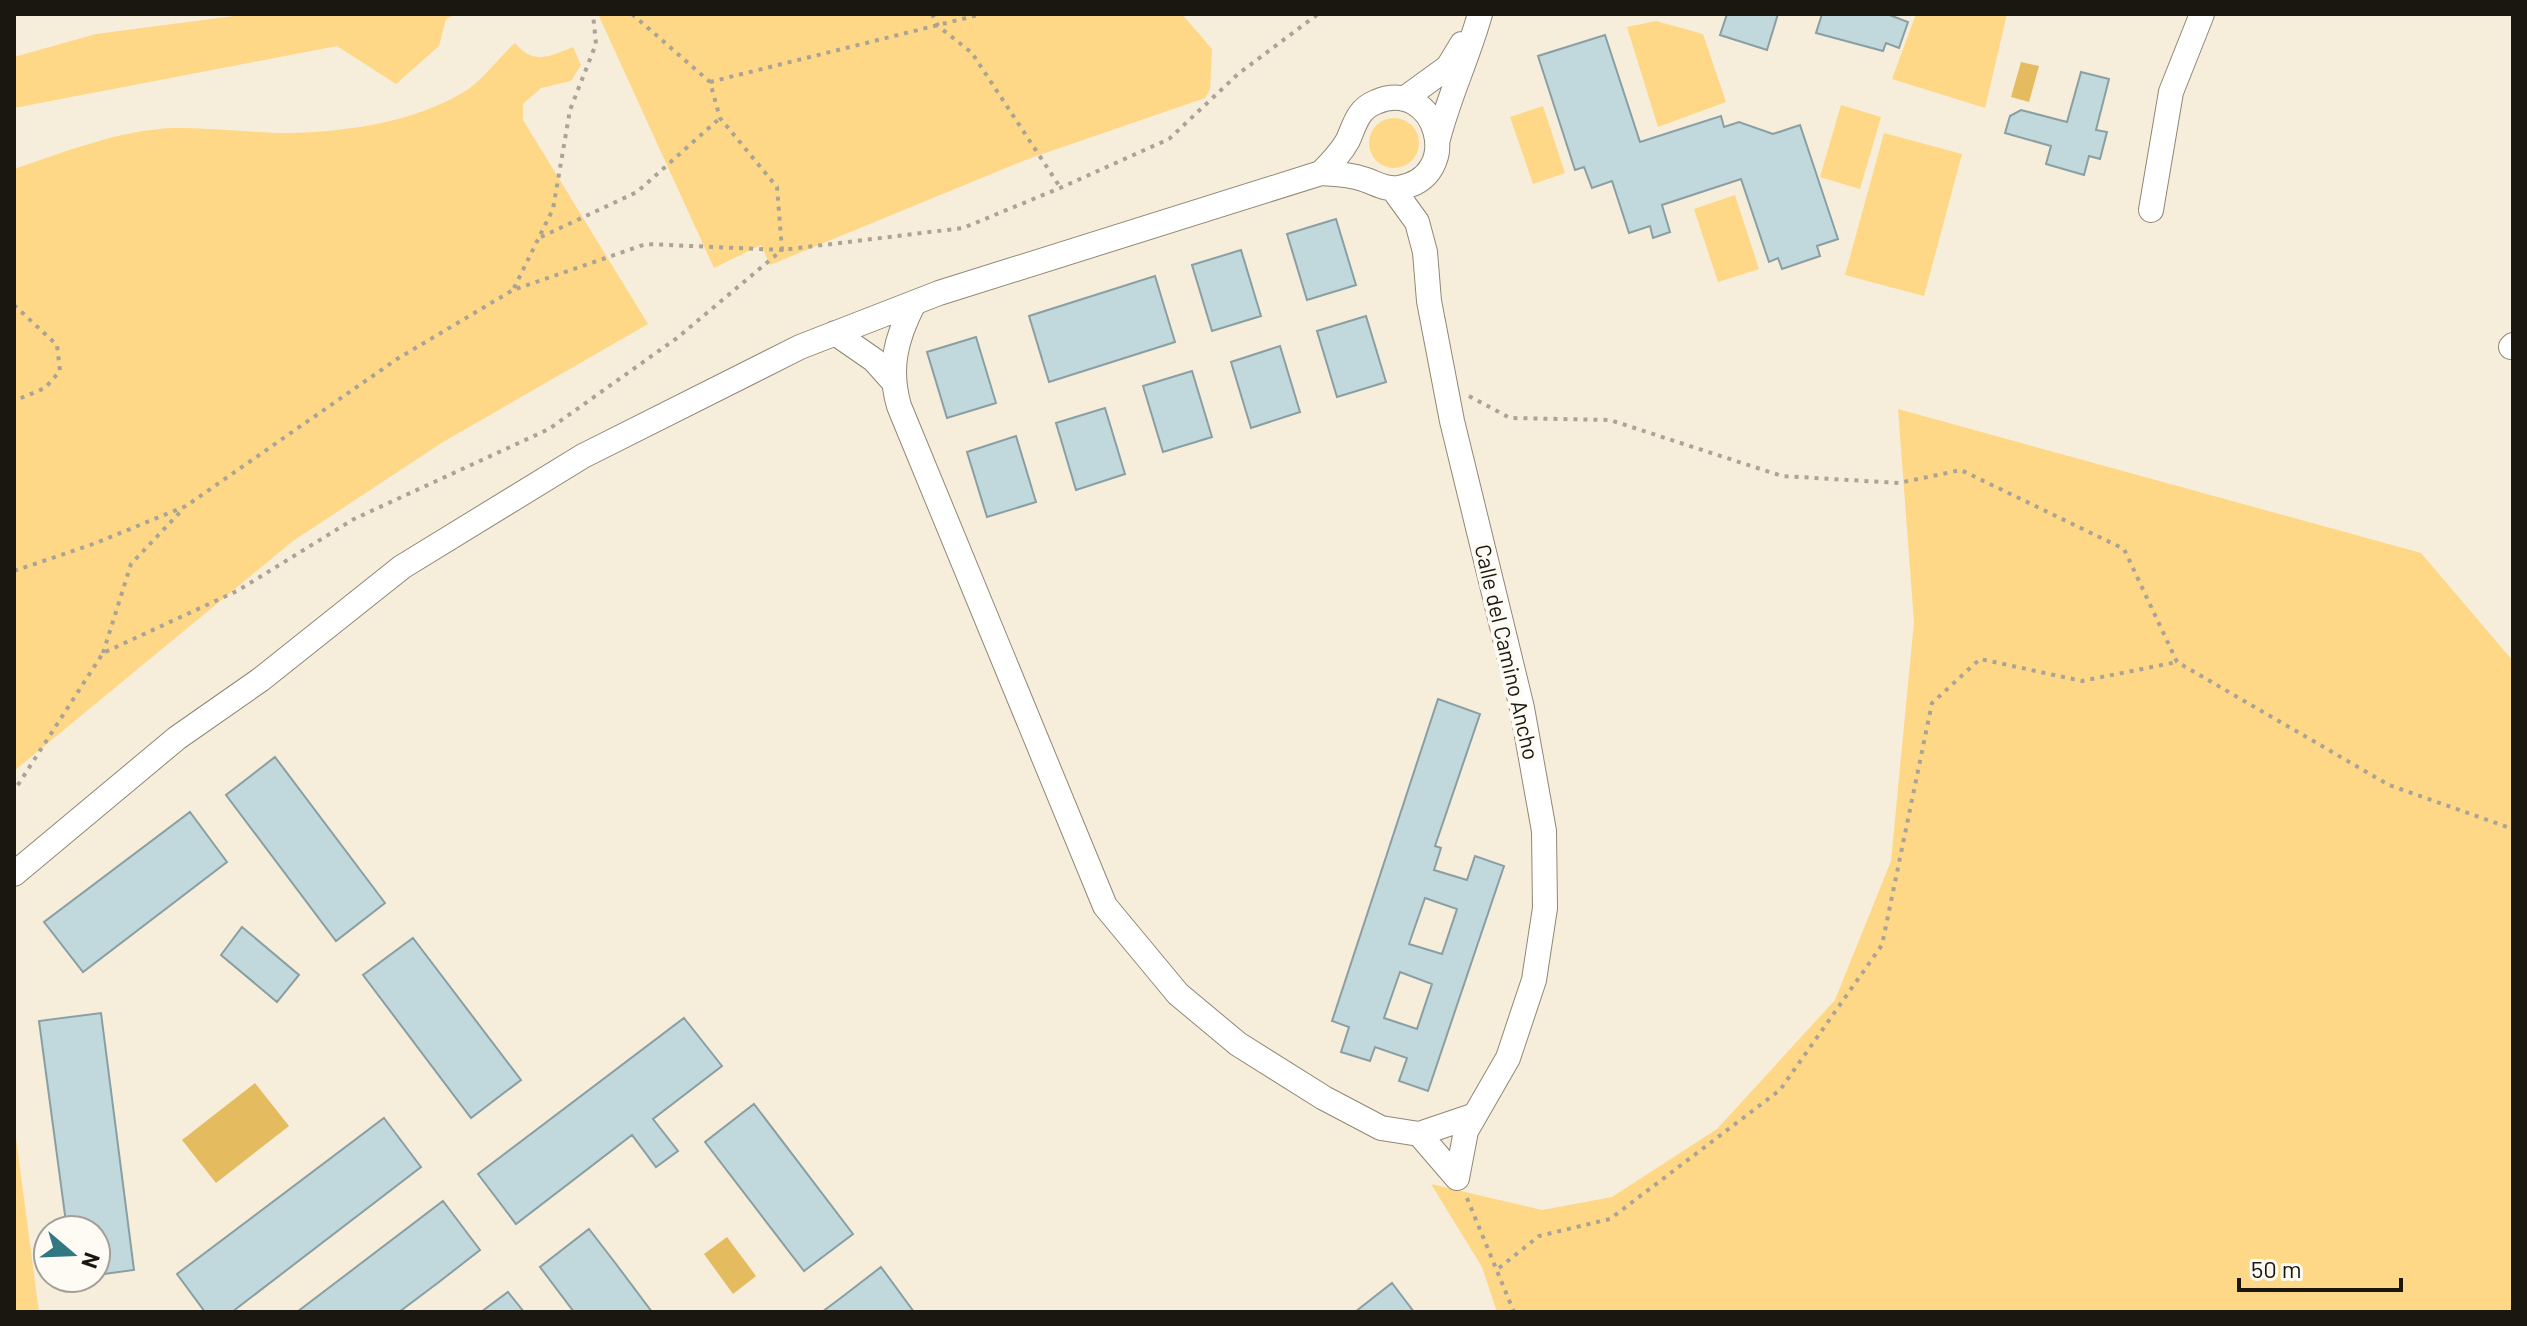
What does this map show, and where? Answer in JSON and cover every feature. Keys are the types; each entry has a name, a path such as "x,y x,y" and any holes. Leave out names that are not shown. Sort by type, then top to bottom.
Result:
{"street":[{"path":"1404,99 1448,67 1479,14"},
{"path":"14,874 177,738 260,680 402,567 583,456 737,377 835,333 914,303 1321,173 1366,179 1393,189 1421,179 1431,168 1447,104 1471,45 1479,14"},
{"path":"2151,210 2171,92 2202,14"},
{"path":"1321,173 1348,138 1362,111 1389,98 1404,99 1428,114 1438,139"},
{"path":"1348,138 1349,154 1366,179"},
{"name":"Calle del Camino Ancho","path":"1393,189 1417,222 1445,383 1522,708 1544,831 1545,908 1534,980 1508,1058 1463,1140 1457,1178"},
{"path":"891,379 898,340 914,303"},
{"path":"835,333 874,360 891,379 899,406 1060,806 1105,906 1178,994 1238,1044 1324,1098 1381,1128 1419,1134 1475,1115"},
{"path":"1419,1134 1457,1178"}],"path":[{"path":"513,290 553,209 570,110 596,44 593,14"},
{"path":"632,14 710,82 720,118 777,187 782,250"},
{"path":"932,14 938,26 972,53 1060,188"},
{"path":"710,82 982,14"},
{"path":"14,791 103,653 131,564 186,506 397,359 513,290 646,244 782,250 963,228 1169,139 1238,74 1318,14"},
{"path":"539,238 637,192 720,118"},
{"path":"103,653 237,591 354,519 549,429 677,338 782,250"},
{"path":"14,305 57,345 60,371 45,388 14,401"},
{"path":"1445,383 1510,418 1610,420 1782,476 1899,483 1961,470 2124,549 2177,662 2389,785 2513,829"},
{"path":"14,571 96,543 186,506"},
{"path":"1499,1268 1539,1236 1610,1219 1780,1090 1882,945 1932,703 1980,659 2082,681 2177,662"},
{"path":"1457,1178 1499,1268 1514,1312"}],"shaded area":[{"path":"249,14 456,14 446,19 439,46 396,84 337,46 14,108 14,57 96,34"},
{"path":"598,14 1182,14 1212,49 1210,90 1205,98 1028,159 770,265 761,245 714,268"},
{"path":"1916,14 2007,14 1985,108 1892,79"},
{"path":"1656,21 1703,34 1726,102 1658,127 1627,27"},
{"path":"515,43 535,57 549,56 573,47 581,65 571,81 541,88 523,104 523,120 648,324 443,442 293,541 14,771 14,169 92,143 153,130 189,128 275,133 379,124 423,111 470,88"},
{"path":"2021,62 2039,66 2029,102 2011,97"},
{"path":"1841,105 1881,117 1860,189 1820,177"},
{"path":"1543,106 1565,173 1533,184 1510,117"},
{"path":"1394,118 1412,125 1419,143 1412,161 1394,168 1376,161 1369,143 1376,125"},
{"path":"1884,133 1962,154 1924,296 1845,275"},
{"path":"1735,195 1759,269 1718,282 1694,209"},
{"path":"1898,409 2421,553 2513,661 2513,1312 1497,1312 1482,1267 1431,1184 1542,1210 1612,1197 1717,1129 1835,1000 1891,861 1914,622"},
{"path":"255,1083 289,1126 216,1183 182,1140"},
{"path":"14,1123 32,1259 32,1294 37,1294 39,1312 14,1312"},
{"path":"727,1237 756,1276 733,1294 704,1254"}],"building":[{"path":"1727,14 1778,14 1767,50 1720,35"},
{"path":"1822,14 1887,14 1908,22 1899,48 1886,43 1883,51 1816,33"},
{"path":"1605,35 1640,142 1721,116 1724,127 1739,122 1773,134 1800,125 1838,239 1817,246 1820,256 1782,269 1778,258 1769,262 1741,179 1662,205 1670,232 1653,238 1650,226 1629,233 1612,181 1592,188 1584,167 1575,170 1538,56"},
{"path":"2081,72 2109,79 2096,130 2107,132 2100,159 2089,156 2084,175 2046,164 2051,146 2005,133 2010,116 2021,110 2067,122"},
{"path":"1336,219 1356,285 1307,300 1287,234"},
{"path":"1241,250 1261,316 1212,331 1192,265"},
{"path":"1155,276 1175,342 1049,382 1029,316"},
{"path":"1366,316 1386,382 1337,397 1317,331"},
{"path":"976,337 996,403 947,418 927,352"},
{"path":"1280,346 1300,412 1251,428 1231,362"},
{"path":"1192,371 1212,437 1163,452 1143,386"},
{"path":"1105,408 1125,474 1076,490 1056,423"},
{"path":"1016,436 1036,502 987,517 967,452"},
{"path":"1438,699 1480,714 1435,846 1441,848 1434,870 1467,880 1475,856 1504,866 1428,1091 1399,1081 1407,1058 1375,1047 1370,1061 1341,1052 1349,1027 1332,1021","holes":["1425,898 1457,909 1442,954 1409,944","1400,972 1432,984 1417,1029 1384,1018"]},
{"path":"275,757 385,903 336,941 226,795"},
{"path":"190,812 227,862 83,972 44,922"},
{"path":"242,927 299,975 277,1002 221,955"},
{"path":"413,938 521,1080 471,1118 363,975"},
{"path":"101,1013 134,1270 112,1273 112,1214 65,1214 39,1021"},
{"path":"684,1018 722,1066 653,1119 678,1151 656,1167 632,1135 516,1224 478,1174"},
{"path":"754,1104 853,1234 804,1271 705,1142"},
{"path":"384,1118 421,1167 232,1312 205,1312 177,1274"},
{"path":"443,1201 480,1250 439,1282 399,1312 297,1312"},
{"path":"589,1229 652,1312 574,1312 540,1267"},
{"path":"881,1267 914,1312 822,1312 842,1297"},
{"path":"1392,1283 1414,1312 1355,1312"},
{"path":"508,1292 524,1312 481,1312"}]}
